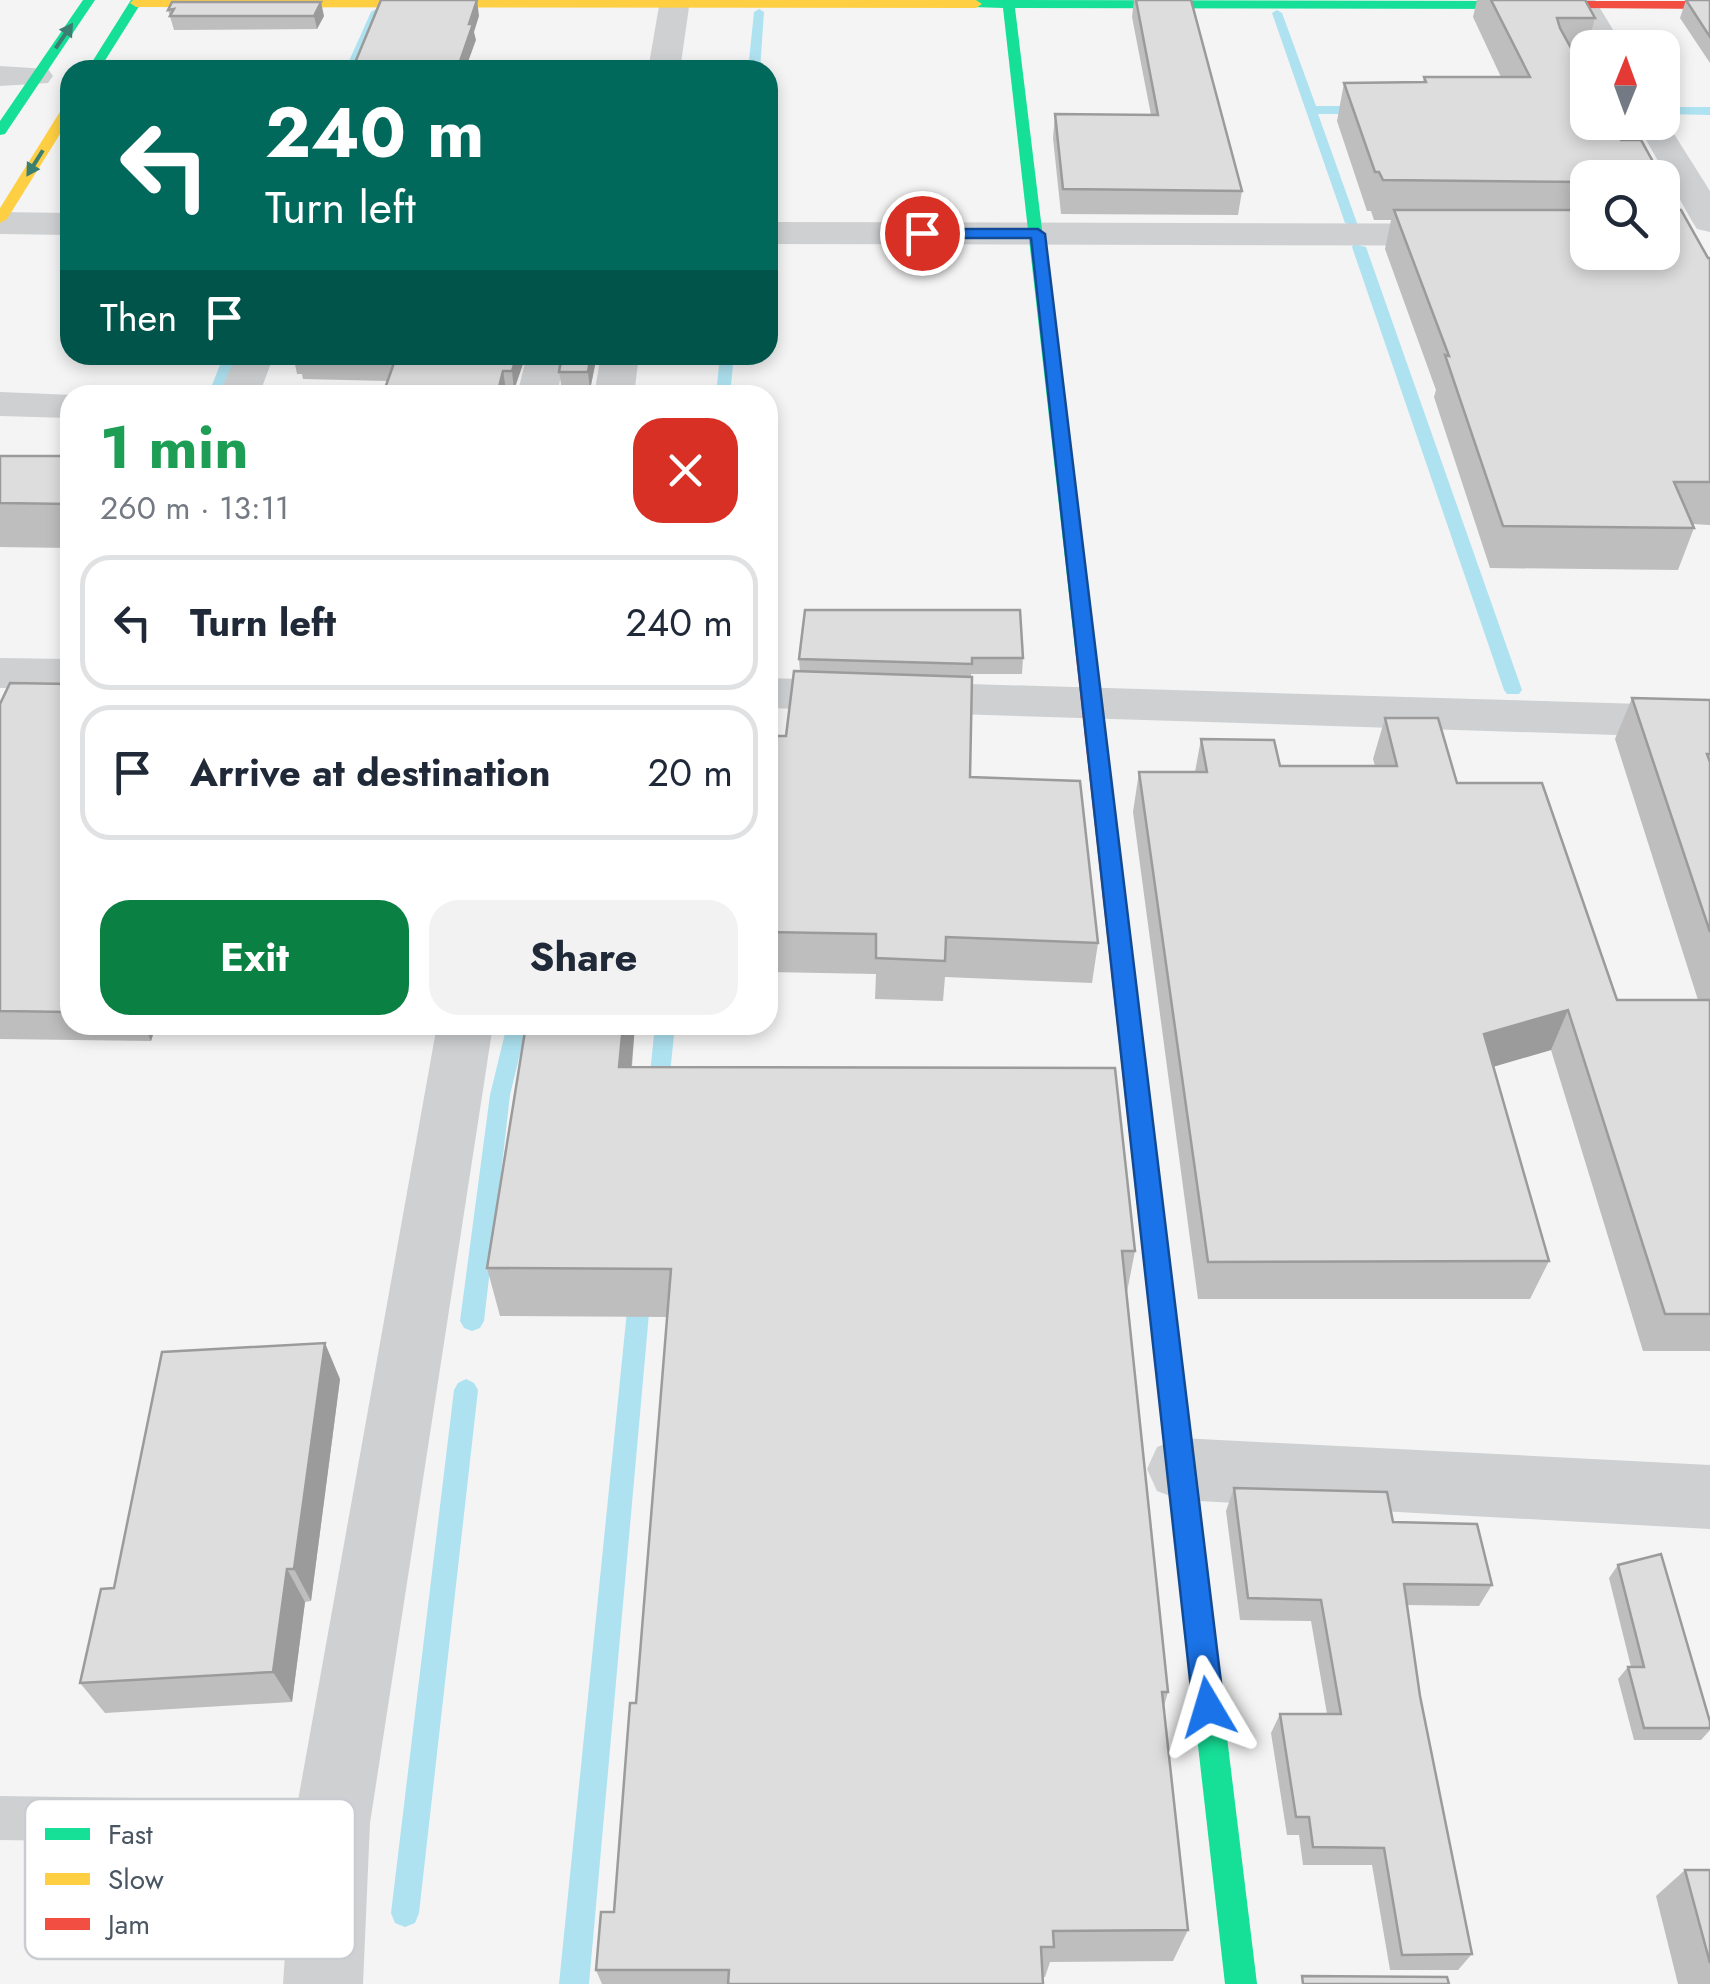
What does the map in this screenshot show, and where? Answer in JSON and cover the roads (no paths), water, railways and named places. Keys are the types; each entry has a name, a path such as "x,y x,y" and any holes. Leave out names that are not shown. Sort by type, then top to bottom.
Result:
{"street":[{"path":"0,131 88,0"},
{"path":"100,60 137,1 1710,5"},
{"path":"666,60 675,2"},
{"path":"1008,2 1241,1984"},
{"path":"1582,2 1598,30"},
{"path":"0,76 37,76"},
{"path":"60,123 0,221 60,224"},
{"path":"1660,140 1699,231"},
{"path":"778,233 1570,235"},
{"path":"0,404 60,406"},
{"path":"0,673 60,674"},
{"path":"778,693 1710,722"},
{"path":"336,1799 463,1035"},
{"path":"1181,1469 1710,1497"},
{"path":"322,1984 324,1959"}],"lane":[{"path":"0,1818 25,1818"}],"waterway":[{"path":"355,60 376,12"},
{"path":"755,60 759,12"},
{"path":"1277,13 1311,110"},
{"path":"1311,110 1366,110"},
{"path":"1311,110 1351,223"},
{"path":"1680,110 1710,111"},
{"path":"1359,247 1513,690"},
{"path":"219,385 227,365"},
{"path":"724,385 726,365"},
{"path":"472,1321 500,1095 515,1035"},
{"path":"658,1093 664,1035"},
{"path":"574,1984 640,1291"},
{"path":"405,1913 466,1390"}]}
